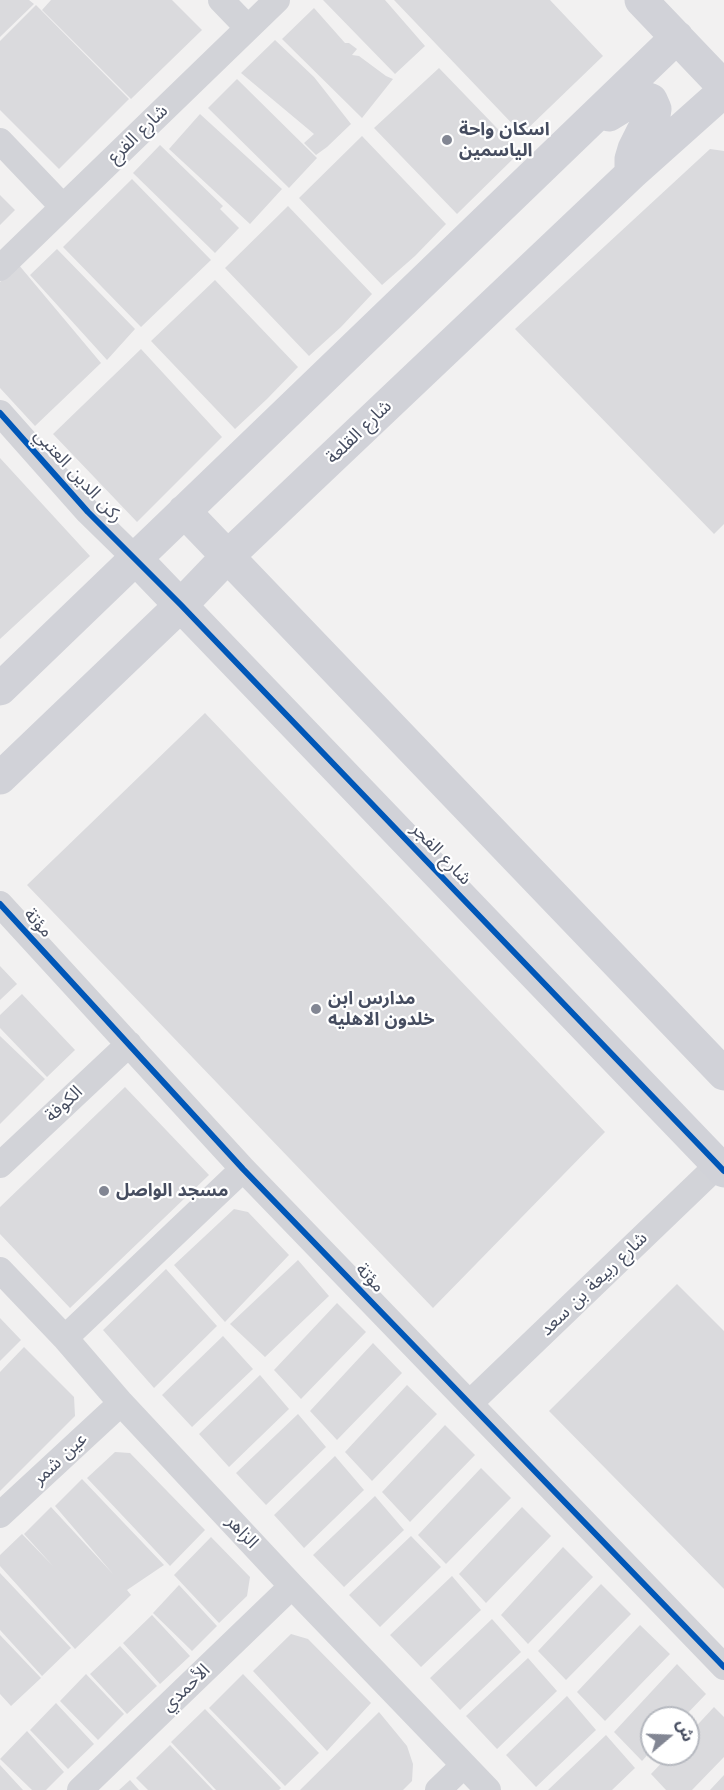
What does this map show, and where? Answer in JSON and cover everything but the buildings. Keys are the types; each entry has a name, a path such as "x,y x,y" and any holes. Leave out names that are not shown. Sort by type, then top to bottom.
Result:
{"street":[{"path":"221,0 248,28"},
{"name":"شارع الفرع","path":"0,268 277,0"},
{"path":"641,0 724,89"},
{"path":"0,689 677,37"},
{"name":"شارع القلعة","path":"0,778 181,605 227,556 724,89"},
{"path":"587,124 615,112 640,96 651,100 655,109 653,122 644,131 634,149 631,174"},
{"path":"0,141 63,207"},
{"name":"ركن الدين العتبي","path":"0,413 88,512 135,558"},
{"path":"184,511 724,1074"},
{"name":"شارع الفجر","path":"135,558 721,1168"},
{"name":"مؤتة","path":"0,904 243,1168 724,1667"},
{"name":"الكوفة","path":"0,1165 129,1044"},
{"path":"65,1338 243,1168"},
{"name":"شارع ربيعة بن سعد","path":"470,1403 721,1168"},
{"name":"الزاهر","path":"0,1270 292,1586 488,1790"},
{"name":"عين شمر","path":"0,1515 121,1403"},
{"name":"الأحمدي","path":"80,1790 292,1586"},
{"path":"438,1790 464,1765"}],"cycle path":[{"path":"0,413 88,512 181,605 724,1171"},
{"path":"0,904 243,1169 724,1667"}],"place":[{"name":"اسكان واحة الياسمين","path":"447,140"},
{"name":"مدارس ابن خلدون الاهليه","path":"316,1009"},
{"name":"مسجد الواصل","path":"104,1191"}]}
